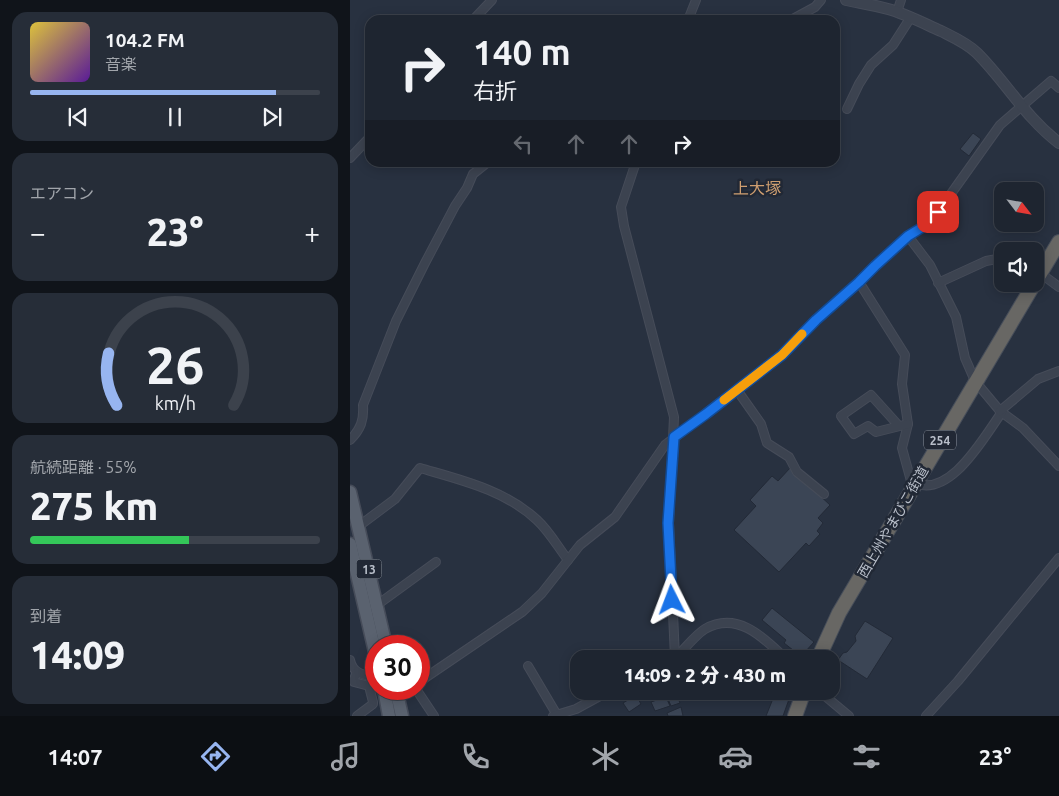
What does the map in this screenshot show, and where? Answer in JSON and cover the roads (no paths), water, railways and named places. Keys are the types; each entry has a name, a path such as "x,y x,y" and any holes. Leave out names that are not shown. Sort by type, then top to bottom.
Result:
{"highway":[{"name":"西上州やまびこ街道","path":"1044,263 1059,242"},
{"name":"西上州やまびこ街道","path":"822,650 839,613 1026,292"},
{"path":"795,716 801,700"}],"main road":[{"name":"13","path":"350,492 384,635"},
{"name":"13","path":"350,544 371,635"},
{"path":"386,700 389,716"},
{"path":"398,700 402,716"}],"street":[{"path":"478,15 492,0"},
{"path":"690,15 696,0"},
{"path":"800,15 815,7 820,0"},
{"path":"846,0 910,17 954,37 975,51 995,72 1021,107 1059,143"},
{"path":"897,12 901,0"},
{"path":"847,109 871,65 893,45 910,17"},
{"path":"430,675 522,612 542,593 580,545 615,517 664,445 782,355 816,320 908,236 926,225 938,212 1000,125 1051,81 1059,88"},
{"path":"350,158 365,142"},
{"path":"350,440 361,426 364,414 363,405 400,313 473,174 482,167"},
{"path":"634,167 621,207 622,217 674,417 668,523 675,650"},
{"path":"908,236 930,265 956,317 965,358 975,381 1001,411 1023,428 1059,466"},
{"path":"938,283 986,260 994,259"},
{"path":"1044,276 1059,287"},
{"path":"859,282 905,354 902,384 908,424 902,448 911,481 915,484 925,487 938,484 957,472 1001,411 1038,379 1059,371"},
{"path":"737,390 761,424 767,443 789,457 797,472 824,494"},
{"path":"900,426 871,395 841,416 854,434 868,426 876,432 900,426 908,424"},
{"path":"359,526 394,499 420,468 459,479 497,493 538,521 568,560"},
{"path":"926,716 964,674 1059,558"},
{"path":"377,605 436,562"},
{"path":"684,650 705,629 727,624 749,628 759,634 776,650"},
{"path":"350,660 353,668 365,675"},
{"path":"528,666 555,716 576,710 593,700"},
{"path":"357,672 354,682 369,686 373,702 373,704 357,716"},
{"path":"423,700 434,716"},
{"path":"830,700 849,716"}],"district":[{"name":"上大塚","path":"757,188"}]}
